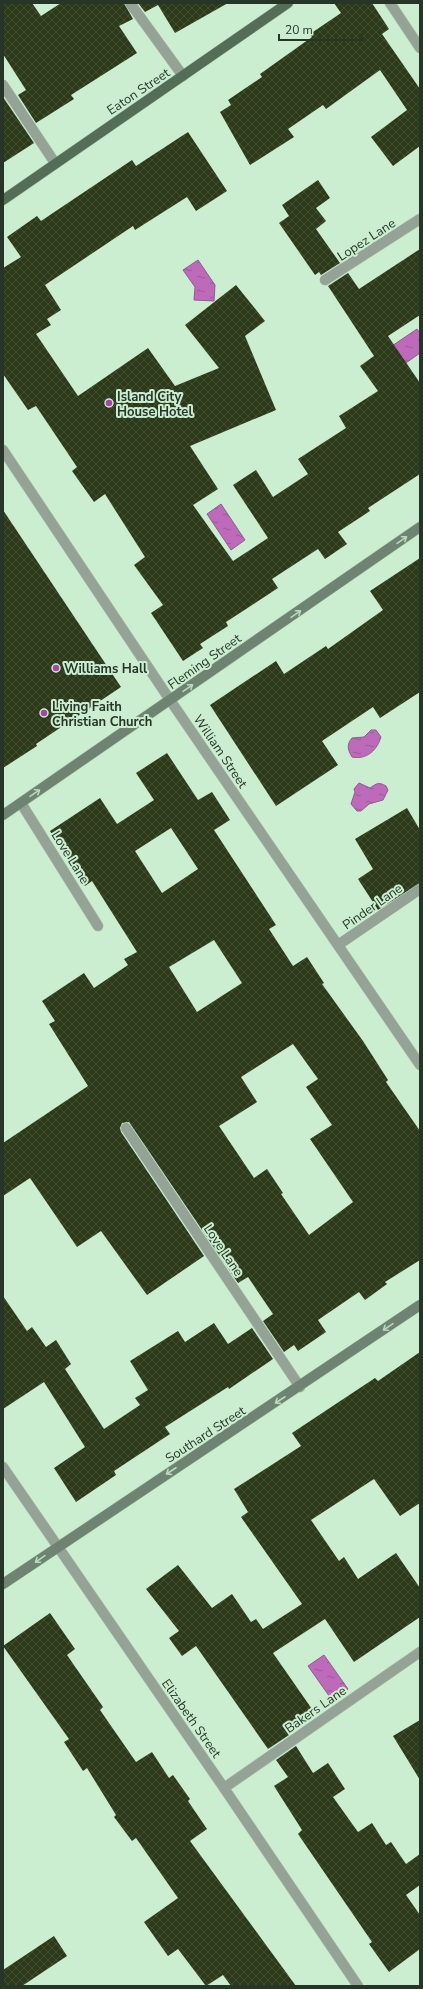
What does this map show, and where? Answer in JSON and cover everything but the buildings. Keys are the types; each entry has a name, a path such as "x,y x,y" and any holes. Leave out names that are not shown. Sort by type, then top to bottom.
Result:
{"main road":[{"name":"Eaton Street","path":"3,200 288,3"}],"street":[{"path":"130,3 183,76"},
{"path":"390,3 420,48"},
{"path":"3,85 55,163"},
{"name":"Lopez Lane","path":"325,280 420,219"},
{"name":"William Street","path":"3,450 170,700 420,1065"},
{"name":"Fleming Street","path":"3,815 420,527"},
{"name":"Love Lane","path":"21,803 98,926"},
{"name":"Pinder Lane","path":"338,946 420,889"},
{"name":"Love Lane","path":"126,1128 300,1387"},
{"name":"Southard Street","path":"3,1584 57,1546 300,1387 420,1305"},
{"name":"Elizabeth Street","path":"3,1467 358,1986"},
{"name":"Bakers Lane","path":"224,1788 420,1652"}],"water":[{"path":"198,260 215,285 214,301 194,300 195,287 183,270"},
{"path":"417,329 420,333 420,353 396,370 383,352"},
{"path":"221,504 245,540 231,550 207,514"},
{"path":"371,730 376,730 381,737 377,746 367,755 357,758 352,757 348,748 352,738 364,737"},
{"path":"359,783 370,788 376,784 382,784 386,786 388,790 383,800 369,804 361,811 357,811 351,804 355,792 354,789"},
{"path":"324,1655 348,1689 332,1700 308,1666"}],"place":[{"name":"Island City House Hotel","path":"109,403"},
{"name":"Williams Hall","path":"56,668"},
{"name":"Living Faith Christian Church","path":"44,713"}]}
